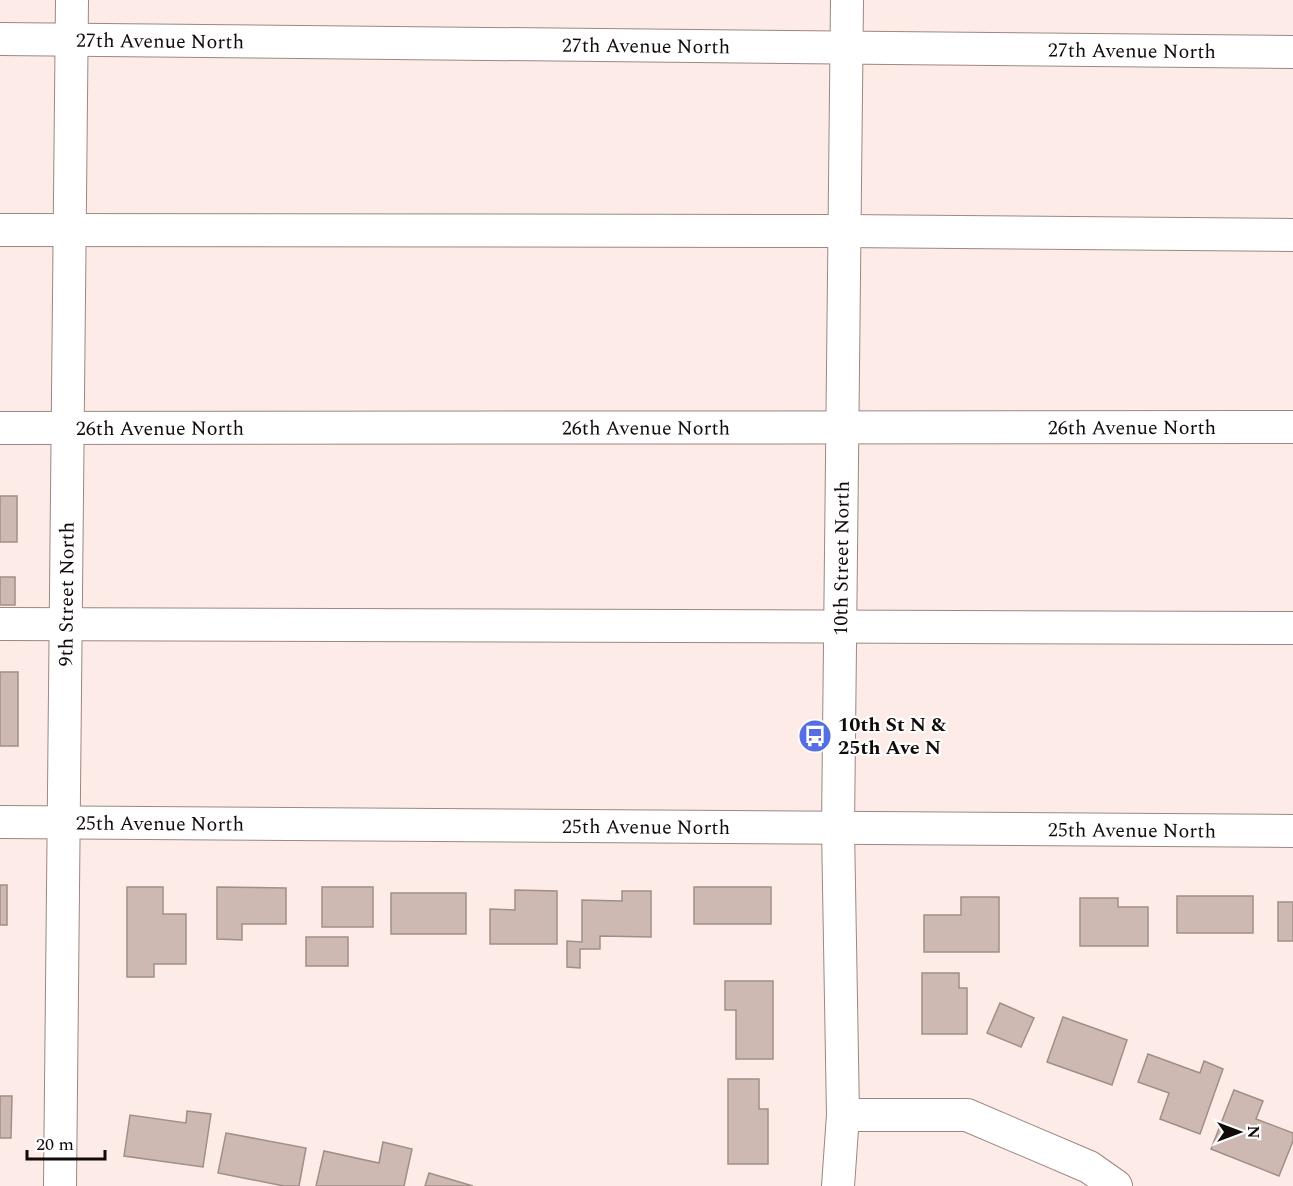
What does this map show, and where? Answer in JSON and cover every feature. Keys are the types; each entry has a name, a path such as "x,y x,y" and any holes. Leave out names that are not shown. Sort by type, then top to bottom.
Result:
{"street":[{"name":"9th Street North","path":"60,1186 72,0"},
{"name":"10th Street North","path":"838,1186 843,1115 838,828 847,0"},
{"name":"27th Avenue North","path":"0,39 1293,52"},
{"path":"0,230 844,231 1293,235"},
{"name":"26th Avenue North","path":"0,428 1293,427"},
{"path":"0,624 1293,628"},
{"name":"25th Avenue North","path":"0,822 1293,831"},
{"path":"843,1115 967,1115 1089,1167 1116,1186"}],"building":[{"path":"0,496 17,496 17,542 0,542"},
{"path":"0,577 15,577 15,605 0,605"},
{"path":"0,672 18,672 18,746 0,746"},
{"path":"0,885 7,885 7,925 0,925"},
{"path":"127,887 163,887 163,914 186,914 186,964 154,964 154,977 127,977"},
{"path":"217,887 286,888 286,924 242,924 242,940 217,939"},
{"path":"322,887 373,887 373,927 322,927"},
{"path":"694,887 771,887 771,924 694,924"},
{"path":"515,890 557,891 557,944 490,944 490,909 515,910"},
{"path":"622,891 651,891 651,937 600,936 600,949 580,949 580,968 567,967 567,941 582,942 582,900 622,901"},
{"path":"391,893 466,893 466,934 391,934"},
{"path":"1177,896 1253,896 1253,933 1177,933"},
{"path":"961,897 999,897 999,952 924,952 924,915 961,915"},
{"path":"1080,898 1118,898 1118,907 1148,907 1148,946 1080,946"},
{"path":"1278,902 1293,902 1293,941 1278,941"},
{"path":"306,937 348,937 348,966 306,966"},
{"path":"922,973 959,973 959,988 967,988 967,1034 922,1034"},
{"path":"725,981 773,981 773,1059 736,1059 736,1010 725,1010"},
{"path":"1000,1003 1034,1018 1021,1047 987,1033"},
{"path":"1063,1017 1127,1040 1112,1085 1047,1062"},
{"path":"1148,1054 1200,1073 1204,1061 1223,1069 1200,1134 1160,1119 1169,1093 1138,1082"},
{"path":"728,1079 759,1079 759,1109 768,1109 768,1164 728,1164"},
{"path":"1234,1090 1263,1101 1256,1119 1293,1133 1293,1141 1279,1176 1211,1149"},
{"path":"0,1096 12,1096 11,1138 0,1138"},
{"path":"187,1111 211,1114 203,1167 124,1156 130,1115 186,1123"},
{"path":"226,1133 306,1148 299,1186 284,1186 218,1173"},
{"path":"383,1142 412,1149 404,1186 316,1186 324,1151 379,1163"},
{"path":"429,1173 473,1186 425,1186"}],"place":[{"name":"10th St N & 25th Ave N","path":"815,736"}]}
